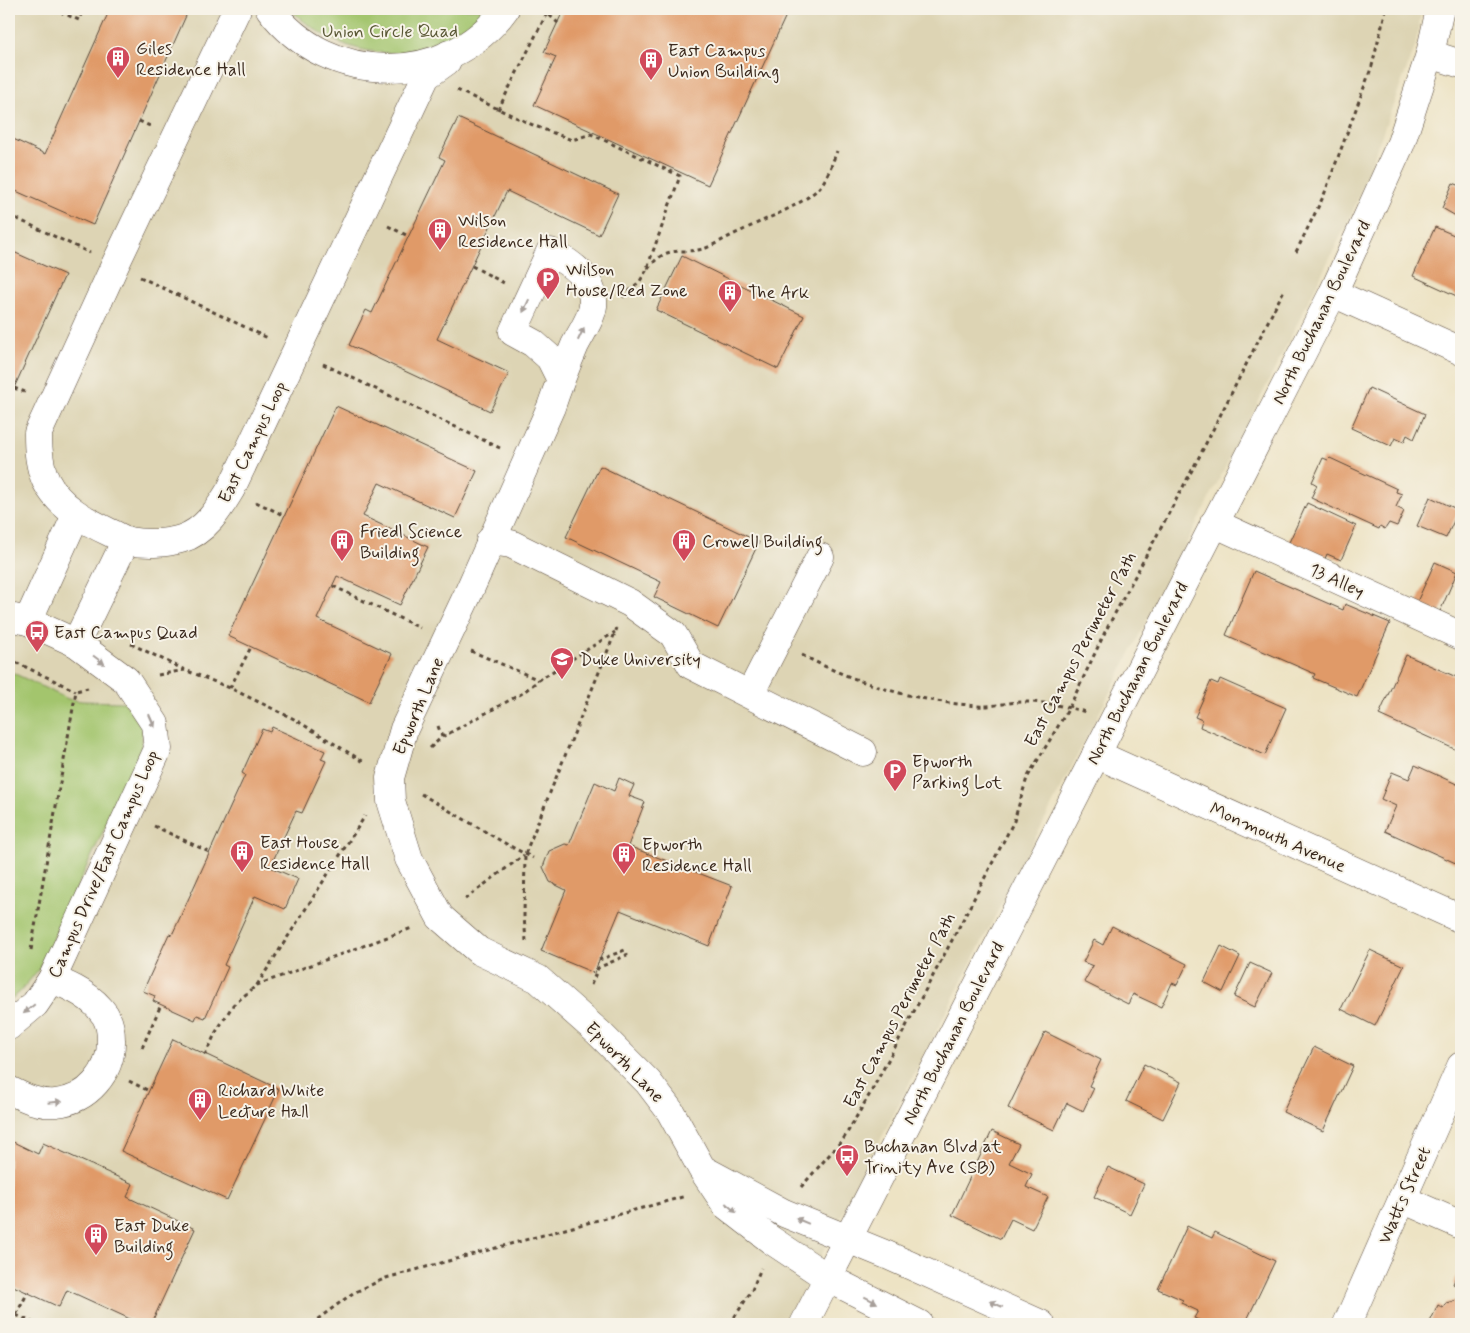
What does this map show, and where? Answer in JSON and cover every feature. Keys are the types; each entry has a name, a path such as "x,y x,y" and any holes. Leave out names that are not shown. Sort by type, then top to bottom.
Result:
{"street":[{"name":"East Campus Loop","path":"237,9 115,265 38,433 38,458 47,482 59,498 76,515 126,540 154,543 182,539 204,527 217,513 231,489 426,76 447,61 449,54"},
{"path":"270,9 295,35 333,58 364,66 386,68 423,64 449,54 474,40 488,29 505,9"},
{"name":"North Buchanan Boulevard","path":"804,1324 1333,293 1401,143 1430,54 1440,9"},
{"path":"1430,54 1461,64"},
{"name":"Epworth Lane","path":"530,295 550,252 567,261 579,271 591,288 593,308 560,378 551,407 467,596 404,729 390,778 391,800 409,859 440,917 479,951 538,979 599,1033 648,1082 670,1111 702,1169 726,1205 771,1240 828,1278 919,1324"},
{"path":"1333,293 1461,351"},
{"path":"530,295 514,332 533,343 550,358 560,378"},
{"path":"18,619 76,515"},
{"name":"13 Alley","path":"1214,523 1461,636"},
{"path":"81,633 126,540"},
{"path":"490,542 511,544 630,603 673,634 690,666 750,694 863,752"},
{"path":"750,694 820,557"},
{"name":"Campus Drive/East Campus Loop","path":"9,1026 35,1004 52,979 158,749 155,724 126,680 81,633 18,619"},
{"name":"Monmouth Avenue","path":"1096,754 1461,919"},
{"path":"9,1090 29,1100 56,1103 66,1101 90,1088 104,1074 110,1055 110,1024 105,1015 90,999 80,992 52,979"},
{"name":"Watts Street","path":"1346,1324 1461,1066"},
{"path":"702,1169 784,1213 887,1255 1040,1324"},
{"path":"1402,1199 1461,1225"}],"path":[{"path":"53,9 79,20 81,14 70,9"},
{"path":"1296,252 1324,195 1372,66 1386,9"},
{"path":"498,110 547,13 558,23"},
{"path":"646,271 654,260 663,254 673,250 706,248 789,208 818,189 837,151"},
{"path":"472,266 530,295"},
{"name":"East Campus Perimeter Path","path":"796,1192 844,1138 871,1092 1014,820 1027,778 1069,708 1105,632 1198,458 1284,290"},
{"path":"526,943 524,916 525,854 615,631 630,603"},
{"path":"428,749 442,738 521,694 538,680 615,631"},
{"path":"81,633 230,688 294,719 390,778 257,985 233,1005 216,1032 205,1055"},
{"path":"777,642 821,665 898,692 941,702 984,706 1022,702 1087,712"},
{"path":"230,688 251,647"},
{"path":"9,659 76,691 126,680"},
{"path":"31,951 76,691"},
{"path":"419,793 533,858"},
{"path":"147,823 209,852"},
{"path":"257,985 440,917 525,854"},
{"path":"589,990 598,968 627,955 625,950 599,960"},
{"path":"138,1056 160,1007"},
{"path":"127,1080 131,1072"},
{"path":"311,1324 353,1292 386,1278 688,1196"},
{"path":"730,1324 752,1290 762,1264"},
{"path":"16,1315 28,1292"},
{"path":"9,1312 36,1324"}],"shaded area":[{"name":"Duke University","path":"9,9 1422,9 1415,47 1353,211 1250,419 786,1324 9,1324"}],"green space":[{"name":"Union Circle Quad","path":"290,9 489,9 466,29 442,42 416,50 390,53 363,50 338,41 313,28"},
{"path":"9,671 68,699 124,702 143,726 141,750 39,969 19,993 9,1000"}],"building":[{"name":"Giles Residence Hall","path":"110,9 189,9 93,225 9,188 9,137 45,154"},
{"name":"East Campus Union Building","path":"564,9 789,9 708,185 534,105 556,57 544,52"},
{"name":"Wilson Residence Hall","path":"458,118 618,194 599,235 507,191 437,339 509,373 490,411 349,345 366,310 372,313 445,160 439,157"},
{"path":"1453,183 1461,186 1461,219 1442,208"},
{"path":"1435,227 1461,238 1461,298 1413,276"},
{"path":"9,250 65,275 9,399"},
{"name":"The Ark","path":"682,256 804,316 778,369 656,310"},
{"path":"1369,388 1425,414 1414,439 1407,435 1404,442 1395,438 1391,446 1351,428"},
{"name":"Friedl Science Building","path":"336,406 477,471 455,518 379,483 363,516 428,547 400,605 337,576 317,619 392,654 369,702 228,636"},
{"path":"1323,458 1328,460 1330,458 1397,489 1396,492 1402,494 1396,507 1404,511 1397,526 1389,523 1385,529 1380,526 1379,529 1311,498 1317,485 1312,482"},
{"name":"Crowell Building","path":"600,466 759,542 718,628 654,597 661,582 566,537"},
{"path":"1430,497 1459,510 1446,538 1417,526"},
{"path":"1307,503 1356,526 1341,560 1327,554 1321,568 1285,551"},
{"path":"1435,562 1457,572 1439,614 1416,604"},
{"path":"1254,571 1343,610 1345,604 1390,623 1357,697 1313,678 1315,674 1226,635"},
{"path":"1406,655 1461,679 1461,752 1379,715"},
{"path":"1220,679 1286,708 1265,755 1200,727 1202,720 1195,717 1211,681 1218,684"},
{"name":"East House Residence Hall","path":"272,727 325,751 321,759 326,761 302,813 296,811 270,867 298,879 285,909 255,896 224,965 228,967 205,1018 197,1015 195,1020 153,1001 155,996 143,991 169,934 172,935 245,775 242,773 262,729 270,732"},
{"path":"1415,765 1461,786 1460,865 1385,831 1396,806 1381,799 1392,772 1409,779"},
{"name":"Epworth Residence Hall","path":"619,778 634,785 629,796 645,802 628,846 732,886 709,946 620,910 594,973 541,951 566,890 550,882 543,867 549,851 565,844 569,845 595,782 614,791"},
{"path":"1112,926 1187,964 1177,985 1172,983 1161,1007 1133,994 1128,1004 1084,982 1093,966 1083,962 1094,940 1103,945"},
{"path":"1221,946 1240,956 1223,992 1204,982"},
{"path":"1370,950 1404,966 1375,1026 1341,1009"},
{"path":"1250,963 1272,973 1255,1007 1234,997"},
{"path":"1045,1032 1101,1060 1089,1086 1094,1088 1083,1111 1067,1103 1054,1130 1008,1108"},
{"name":"Richard White Lecture Hall","path":"173,1039 279,1089 227,1200 121,1151"},
{"path":"1314,1047 1353,1066 1323,1131 1283,1112"},
{"path":"1144,1064 1181,1082 1163,1119 1126,1101"},
{"path":"992,1131 1019,1144 1009,1163 1032,1174 1026,1187 1048,1197 1032,1229 1011,1219 1001,1239 952,1215"},
{"name":"East Duke Building","path":"9,1140 38,1154 43,1143 133,1184 127,1197 195,1229 151,1324 141,1324 67,1290 59,1307 9,1284"},
{"path":"1108,1167 1144,1184 1130,1214 1094,1197"},
{"path":"1187,1226 1212,1238 1215,1232 1275,1261 1245,1324 1208,1324 1194,1318 1198,1311 1181,1303 1183,1300 1158,1289"},
{"path":"1461,1265 1461,1288 1453,1284"},
{"path":"1457,1300 1461,1302 1461,1324 1429,1324 1438,1305 1443,1308 1446,1303"}],"place":[{"name":"Giles Residence Hall","path":"118,79"},
{"name":"East Campus Union Building","path":"651,81"},
{"name":"Wilson Residence Hall","path":"440,251"},
{"name":"Wilson House/Red Zone","path":"548,300"},
{"name":"The Ark","path":"730,313"},
{"name":"Friedl Science Building","path":"342,562"},
{"name":"Crowell Building","path":"684,562"},
{"name":"East Campus Quad","path":"37,653"},
{"name":"Duke University","path":"562,680"},
{"name":"Epworth Parking Lot","path":"895,792"},
{"name":"East House Residence Hall","path":"242,873"},
{"name":"Epworth Residence Hall","path":"624,875"},
{"name":"Richard White Lecture Hall","path":"200,1121"},
{"name":"Buchanan Blvd at Trinity Ave (SB)","path":"847,1177"},
{"name":"East Duke Building","path":"96,1256"}]}
